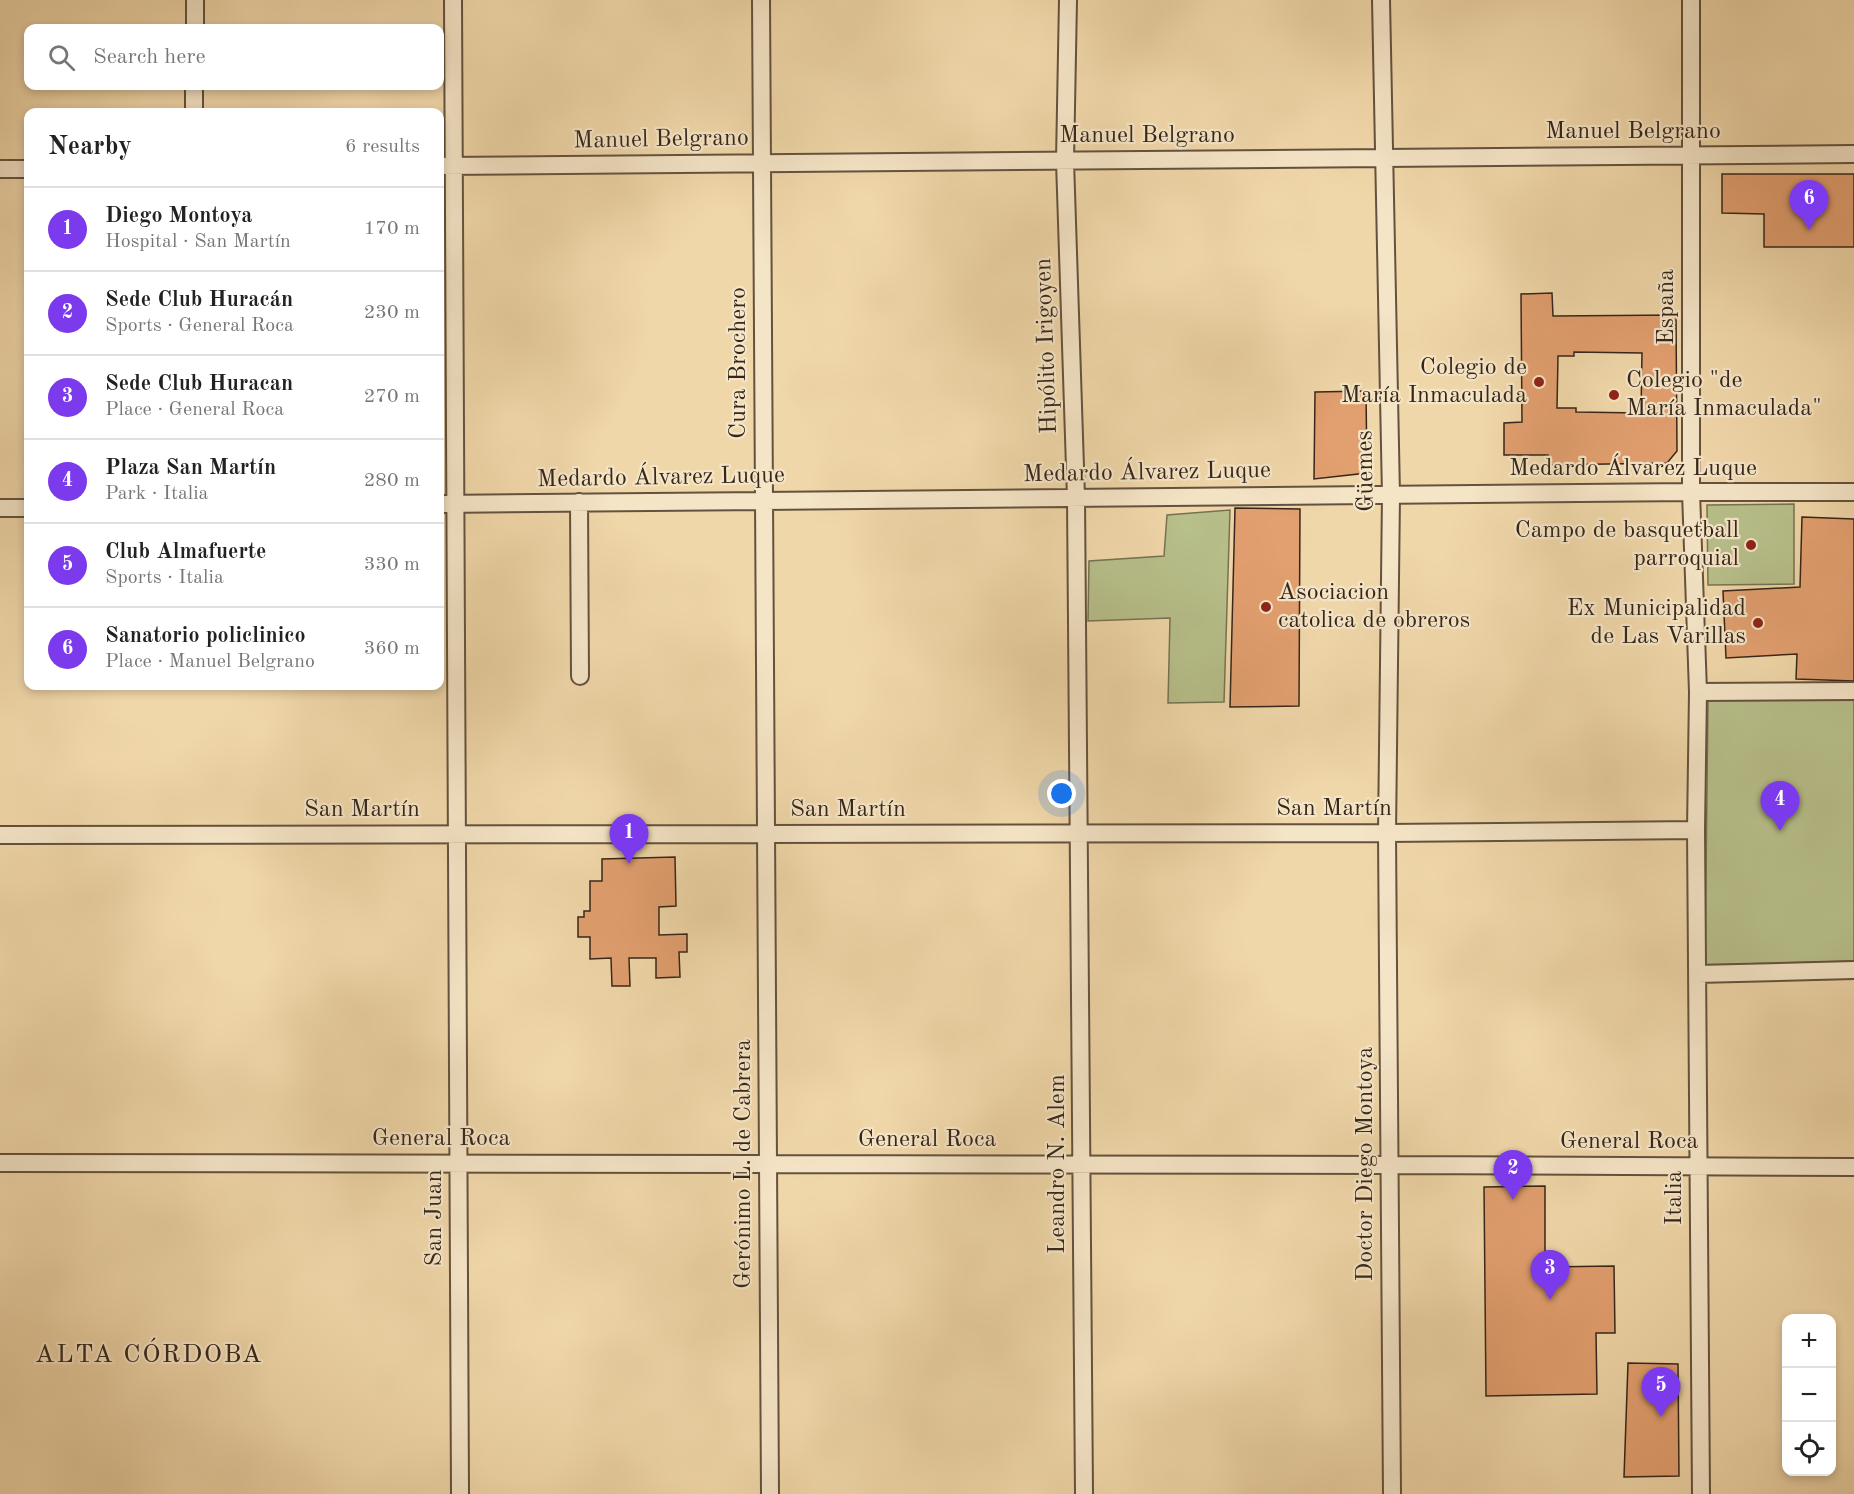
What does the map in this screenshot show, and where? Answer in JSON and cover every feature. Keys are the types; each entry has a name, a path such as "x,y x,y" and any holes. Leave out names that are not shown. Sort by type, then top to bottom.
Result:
{"street":[{"path":"195,0 195,24"},
{"name":"San Juan","path":"453,0 447,166 447,504 457,834 460,1494"},
{"name":"Cura Brochero","path":"761,0 766,834"},
{"name":"Hipólito Irigoyen","path":"1068,0 1065,161 1077,498 1079,834"},
{"name":"Güemes","path":"1381,0 1391,495 1387,833"},
{"name":"España","path":"1690,0 1690,492 1698,692 1696,830"},
{"path":"194,90 194,108"},
{"name":"Manuel Belgrano","path":"447,166 1854,154"},
{"path":"0,169 24,169"},
{"name":"Medardo Álvarez Luque","path":"447,504 1854,492"},
{"path":"579,502 580,676"},
{"path":"0,508 24,508"},
{"path":"1698,692 1854,691"},
{"name":"San Martín","path":"0,835 1079,834 1696,830"},
{"name":"Italia","path":"1696,830 1701,1494"},
{"name":"Doctor Diego Montoya","path":"1387,833 1392,1494"},
{"name":"Gerónimo L. de Cabrera","path":"766,834 770,1494"},
{"name":"Leandro N. Alem","path":"1079,834 1084,1494"},
{"path":"1697,974 1854,970"},
{"name":"General Roca","path":"0,1163 1390,1164 1854,1167"}],"green space":[{"name":"Campo de basquetball parroquial","path":"1794,504 1794,584 1708,585 1707,505"},
{"path":"1230,510 1224,702 1168,703 1170,618 1088,621 1089,561 1164,556 1167,515"},
{"path":"1854,698 1854,961 1705,965 1708,700"}],"building":[{"path":"1722,174 1854,174 1854,247 1764,247 1764,214 1722,213"},
{"name":"Colegio de María Inmaculada","path":"1552,293 1553,316 1676,315 1677,451 1667,463 1549,465 1548,455 1504,455 1504,423 1522,422 1521,294","holes":["1574,352 1642,353 1641,413 1576,412 1576,408 1557,408 1558,356 1574,356"]},
{"path":"1366,391 1367,473 1314,479 1315,392"},
{"name":"Asociacion catolica de obreros","path":"1235,508 1300,509 1299,706 1230,707"},
{"path":"1802,517 1854,519 1854,681 1796,679 1797,654 1726,658 1723,591 1800,587"},
{"path":"675,857 676,906 659,907 659,935 687,934 687,952 679,952 680,977 656,978 656,958 629,958 630,986 612,986 611,958 590,959 590,937 578,937 578,917 584,917 584,911 590,911 590,881 602,881 602,859"},
{"path":"1545,1186 1545,1267 1614,1266 1615,1333 1596,1333 1597,1394 1486,1396 1484,1187"},
{"path":"1628,1363 1678,1364 1679,1476 1624,1477"}],"place":[{"name":"Sanatorio policlinico","path":"1809,230"},
{"name":"Colegio de María Inmaculada","path":"1539,382"},
{"name":"Colegio \"de María Inmaculada\"","path":"1614,395"},
{"name":"Campo de basquetball parroquial","path":"1751,545"},
{"name":"Asociacion catolica de obreros","path":"1266,607"},
{"name":"Ex Municipalidad de Las Varillas","path":"1758,623"},
{"name":"Plaza San Martín","path":"1780,831"},
{"name":"Diego Montoya","path":"629,864"},
{"name":"Sede Club Huracán","path":"1513,1200"},
{"name":"Sede Club Huracan","path":"1550,1300"},
{"name":"Club Almafuerte","path":"1661,1417"}],"district":[{"name":"ALTA CÓRDOBA","path":"149,1355"}]}
